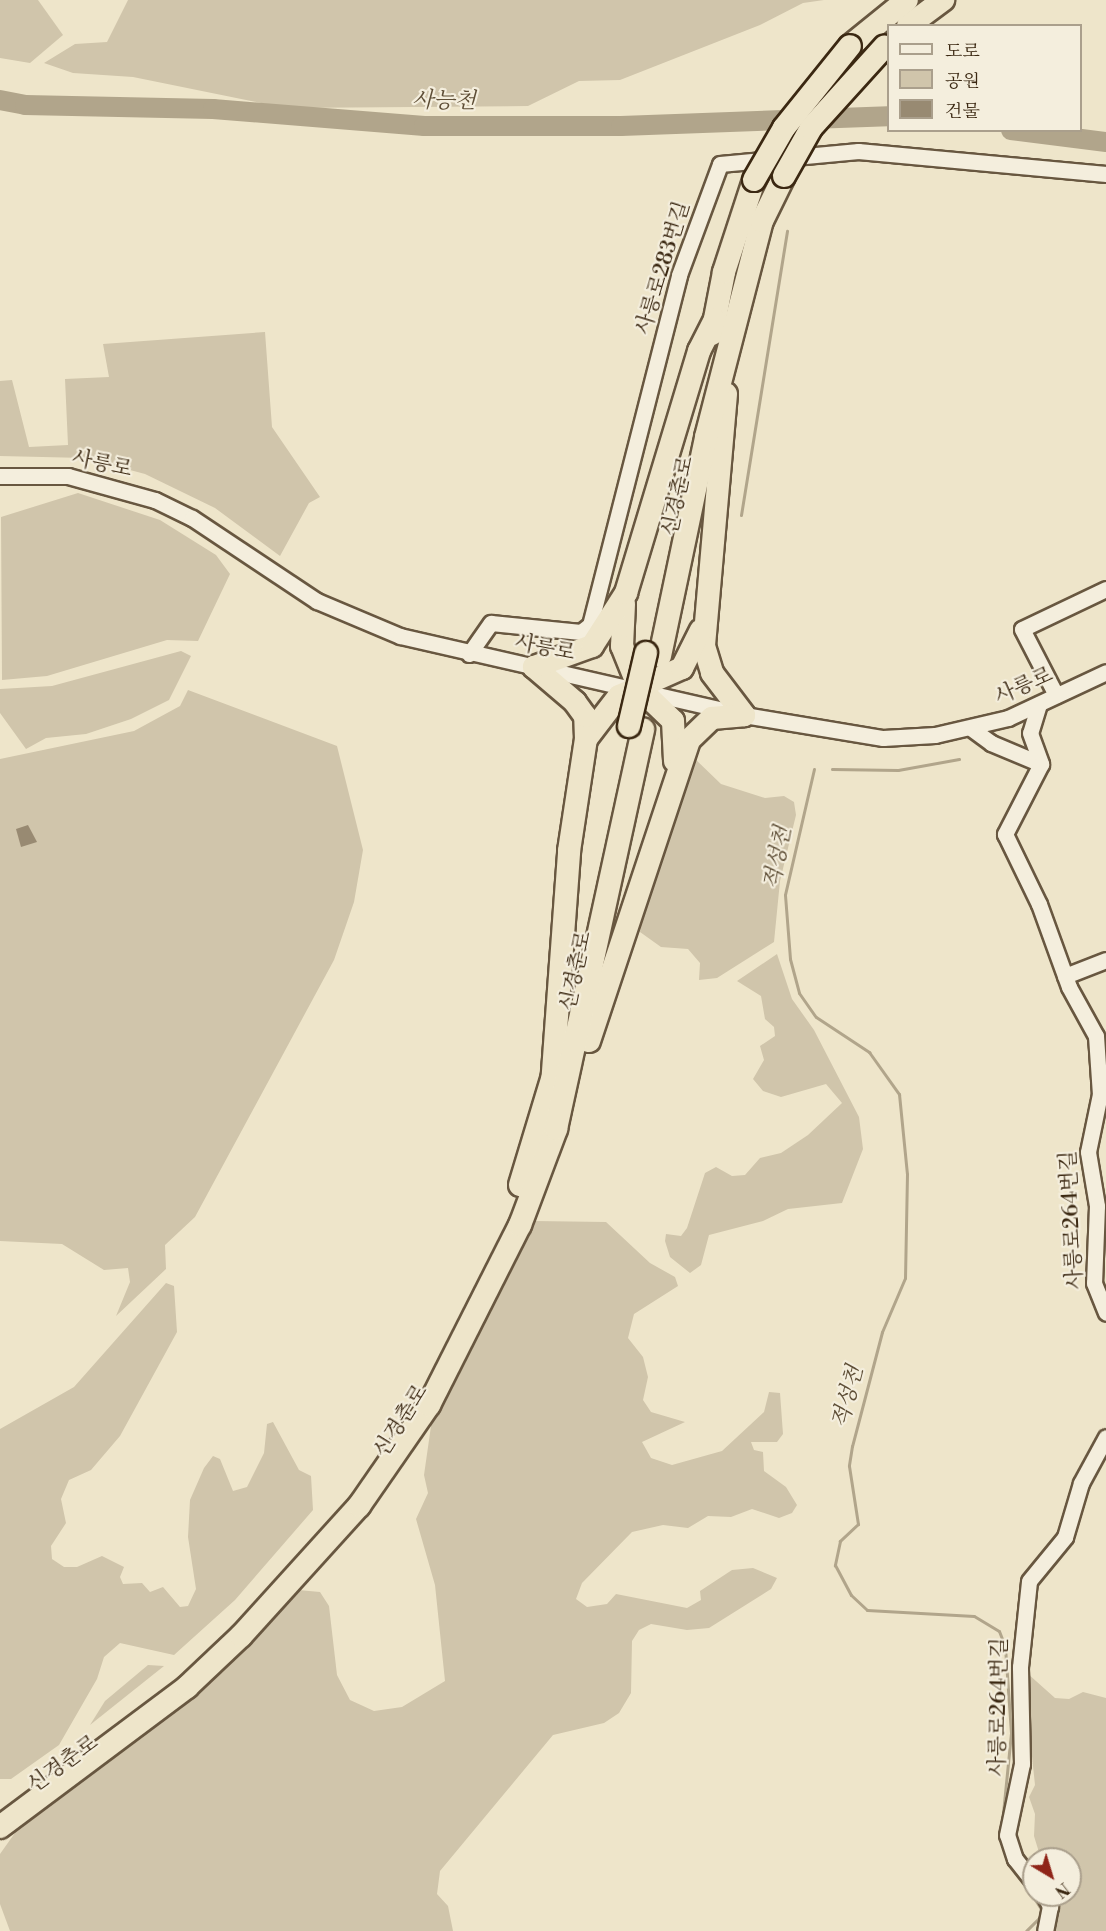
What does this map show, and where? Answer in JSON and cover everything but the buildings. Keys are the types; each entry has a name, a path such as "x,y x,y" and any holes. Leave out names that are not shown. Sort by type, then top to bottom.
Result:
{"highway":[{"name":"신경춘로","path":"653,655 715,320 730,250 754,180 783,128 850,46 907,0"},
{"path":"911,24 943,0"},
{"name":"신경춘로","path":"4,1815 160,1693 214,1646 284,1578 329,1524 397,1428 488,1266 552,1085 653,655 762,221 811,129 887,44"},
{"path":"556,1129 657,839 671,782 678,746 673,721 639,688 622,646 626,593 699,351 715,320"},
{"path":"671,782 688,740 702,723 744,715 706,662 705,617 726,436 726,362"},
{"path":"552,1085 569,851 586,739 585,716 575,702 534,667 592,646 626,593"},
{"path":"586,739 606,708 639,688 682,668 705,617"},
{"name":"신경춘로","path":"4,1815 187,1687 289,1587 359,1506 429,1405 483,1305 520,1225 556,1129 636,727"}],"street":[{"name":"사릉로283번길","path":"469,654 491,623 581,632 590,625 679,275 720,164 858,151 1106,174"},
{"name":"사릉로","path":"0,476 68,476 136,493 192,518 277,577 345,615 469,654 639,688 744,715 883,738 972,729 1039,704 1106,672"},
{"path":"1056,695 1022,629 1106,590"},
{"path":"1039,704 1030,733 1041,764"},
{"path":"972,729 991,743 1041,764"},
{"name":"사릉로264번길","path":"1041,764 1005,834 1039,904 1065,976 1096,1036 1100,1094 1088,1152 1097,1206 1094,1283 1106,1313"},
{"path":"1065,976 1106,960"},
{"name":"사릉로264번길","path":"1022,1868 1015,1859 1007,1835 1022,1764 1021,1637 1029,1581 1065,1537 1081,1483 1106,1437"},
{"path":"1045,1931 1050,1907"}],"green space":[{"path":"0,0 38,0 63,35 30,63 0,58"},
{"path":"128,0 824,0 803,3 760,25 620,80 579,81 528,106 286,108 133,77 73,73 44,63 75,44 107,42"},
{"path":"265,332 272,427 320,497 309,503 280,556 215,508 145,474 85,458 0,456 0,381 12,380 29,447 68,445 65,379 109,377 103,344"},
{"path":"78,493 160,520 216,555 230,574 198,641 167,640 47,676 2,680 1,517"},
{"path":"181,651 191,656 169,700 131,719 86,734 46,738 26,749 0,713 0,689 52,686"},
{"path":"188,690 337,746 363,850 354,902 334,960 195,1217 165,1245 166,1269 116,1316 130,1282 128,1268 104,1270 62,1244 0,1241 0,759 134,731 180,706"},
{"path":"693,757 721,784 765,798 784,796 794,802 796,815 780,881 774,942 717,978 699,980 700,963 688,949 661,947 640,932 643,910"},
{"path":"777,954 792,999 814,1030 859,1117 863,1149 842,1203 788,1209 763,1221 709,1235 701,1265 690,1273 670,1257 665,1241 666,1234 681,1236 687,1228 705,1173 716,1167 732,1176 745,1175 760,1158 781,1153 808,1135 842,1103 826,1084 781,1097 763,1091 753,1079 764,1060 760,1046 775,1036 774,1027 765,1019 761,996 737,981"},
{"path":"534,1221 606,1222 650,1263 675,1277 678,1286 634,1314 628,1338 643,1357 648,1377 643,1400 651,1412 685,1422 642,1442 651,1458 672,1465 722,1451 764,1412 769,1392 780,1393 783,1434 777,1442 751,1442 754,1450 763,1452 764,1471 786,1487 797,1505 792,1513 779,1518 752,1509 731,1517 708,1516 688,1528 663,1525 632,1532 582,1583 576,1599 587,1607 607,1604 616,1594 687,1608 701,1600 700,1591 732,1570 753,1568 777,1578 771,1589 709,1628 687,1630 651,1624 639,1630 632,1641 631,1693 619,1713 604,1723 553,1735 440,1871 437,1894 448,1906 453,1931 10,1931 0,1904 0,1854 17,1830 250,1641 298,1590 320,1592 329,1606 337,1675 350,1700 374,1711 402,1707 445,1681 435,1585 416,1519 428,1493 424,1475 433,1412 470,1351"},
{"path":"166,1283 174,1286 177,1332 120,1436 91,1470 69,1480 61,1499 66,1523 51,1546 52,1559 64,1567 77,1567 102,1556 124,1567 120,1577 123,1584 142,1583 150,1592 163,1587 180,1607 188,1606 196,1589 188,1537 190,1500 204,1468 213,1456 220,1459 233,1491 247,1487 264,1453 267,1424 273,1422 299,1470 311,1476 313,1510 235,1600 174,1655 120,1643 104,1657 97,1679 59,1745 11,1779 0,1779 0,1429 74,1387"},
{"path":"148,1665 164,1666 90,1725 105,1701"},
{"path":"1027,1673 1055,1698 1069,1699 1083,1692 1106,1698 1106,1931 1050,1931 1059,1907 1082,1907 1082,1847 1037,1847 1034,1836 1035,1814 1029,1797 1035,1785 1029,1728 1023,1714"}],"waterway":[{"name":"사능천","path":"0,100 25,105 213,109 424,126 621,126 887,116"},
{"name":"사능천","path":"1027,132 1106,142"},
{"path":"741,515 787,231"},
{"name":"적성천","path":"832,769 898,770 959,759"},
{"name":"적성천","path":"814,769 785,895 790,959 799,993 816,1017 869,1052 899,1094 907,1174 905,1278 882,1332 852,1446 849,1466 858,1524 840,1541 835,1565 851,1595 867,1610 974,1616 999,1631 1005,1647 1011,1733 1001,1834"},
{"name":"적성천","path":"1026,1931 1044,1913 1040,1907"}]}
